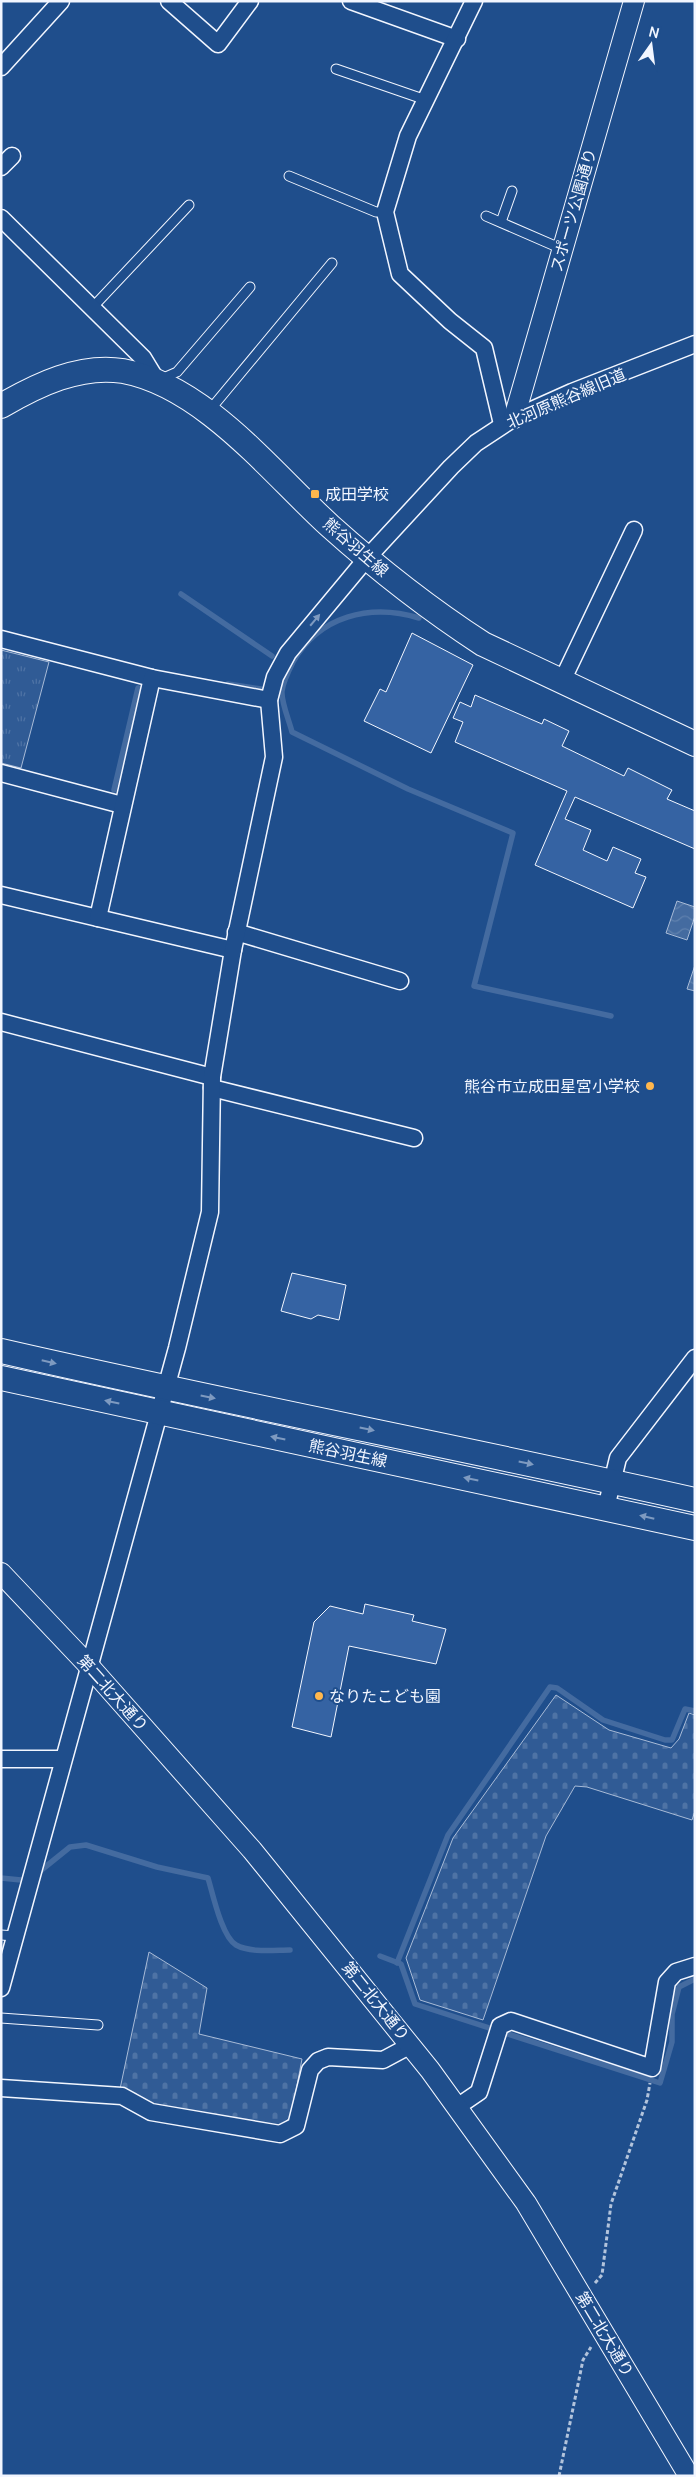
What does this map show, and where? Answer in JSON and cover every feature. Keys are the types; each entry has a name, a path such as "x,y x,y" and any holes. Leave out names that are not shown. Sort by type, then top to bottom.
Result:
{"main road":[{"name":"熊谷羽生線","path":"1,406 52,380 90,372 122,371 157,381 209,411 367,558 422,602 483,644 695,744"},
{"name":"熊谷羽生線","path":"1,1351 165,1388 332,1421 695,1500"},
{"name":"熊谷羽生線","path":"1,1378 695,1528"}],"street":[{"path":"1,66 61,1"},
{"path":"169,1 218,44 250,1"},
{"path":"351,1 457,39"},
{"path":"474,1 408,136 385,212 400,274 450,321 484,348 508,421"},
{"name":"スポーツ公園通り","path":"508,421 562,249 634,1"},
{"path":"1,218 143,358 157,381"},
{"name":"北河原熊谷線旧道","path":"269,700 275,677 288,653 367,558 451,467 476,443 508,421 572,392 695,344"},
{"path":"562,681 634,530"},
{"path":"1,639 152,678 269,700 274,757 236,932 212,1083 210,1212 178,1348 165,1388 90,1667 8,1936 1,1988"},
{"path":"98,918 152,678"},
{"path":"1,772 122,805"},
{"path":"1,895 233,950"},
{"path":"236,932 400,982"},
{"path":"1,1022 212,1083 414,1138"},
{"path":"606,1508 618,1458 695,1358"},
{"name":"第二北大通り","path":"1,1573 90,1667 252,1850 411,2045 526,2203 689,2476"},
{"path":"1,1759 63,1759"},
{"path":"457,2107 479,2092 498,2031 511,2021 652,2068 668,1982 676,1972 695,1966"},
{"path":"1,2088 122,2096 151,2112 280,2134 296,2126 310,2070 318,2061 328,2057 383,2060 411,2045"}],"lane":[{"path":"336,68 426,100"},
{"path":"289,176 376,212 385,212"},
{"path":"501,222 512,191"},
{"path":"92,308 189,205"},
{"path":"486,216 562,249"},
{"path":"209,411 332,263"},
{"path":"157,381 177,372 250,287"},
{"path":"1,2018 98,2025"}],"path":[{"path":"580,2293 598,2281 602,2275 611,2204 648,2092"},
{"path":"559,2476 583,2360 590,2348 606,2337"}],"green space":[{"path":"1,650 49,662 21,768 1,763"},
{"path":"556,1695 609,1730 671,1748 679,1739 689,1713 695,1715 695,1811 692,1820 587,1787 575,1786 546,1836 483,2020 420,2000 406,1958 453,1838"},
{"path":"149,1952 207,1988 199,2034 302,2059 291,2117 280,2126 155,2109 120,2089"}],"water":[{"path":"677,901 695,907 695,916 687,940 666,933"},
{"path":"695,965 695,991 687,989"}],"building":[{"path":"412,633 473,665 431,753 364,721 380,689 386,692"},
{"path":"475,695 542,724 544,719 569,731 562,746 624,776 628,768 672,790 667,799 695,811 695,849 575,797 565,819 591,830 583,850 607,861 613,847 641,859 635,873 646,877 633,908 535,865 567,791 455,742 463,722 453,718 460,702 471,707"},
{"path":"292,1273 346,1285 339,1320 318,1315 311,1319 281,1311"},
{"name":"なりたこども園","path":"365,1604 414,1615 412,1621 446,1629 436,1664 349,1646 331,1737 292,1727 314,1622 330,1606 363,1614"}],"waterway":[{"path":"181,594 272,656"},
{"path":"419,618 382,612 364,613 347,617 331,624 317,634 304,646 293,662 283,687 282,695 292,732 408,789 513,833 474,986 611,1016"},
{"path":"228,684 261,689"},
{"path":"114,790 138,688"},
{"path":"397,1963 448,1835 550,1687 557,1688 603,1720 665,1740 672,1740 685,1709 695,1711"},
{"path":"39,1872 70,1847 86,1845 157,1867 208,1878 222,1925 231,1941 242,1948 248,1949 290,1950"},
{"path":"1,1878 21,1880"},
{"path":"380,1956 401,1964 415,2004 660,2083 672,2042 672,2014 679,1987 695,1979"}],"place":[{"name":"成田学校","path":"315,494"},
{"name":"熊谷市立成田星宮小学校","path":"650,1086"},
{"name":"なりたこども園","path":"319,1696"}]}
